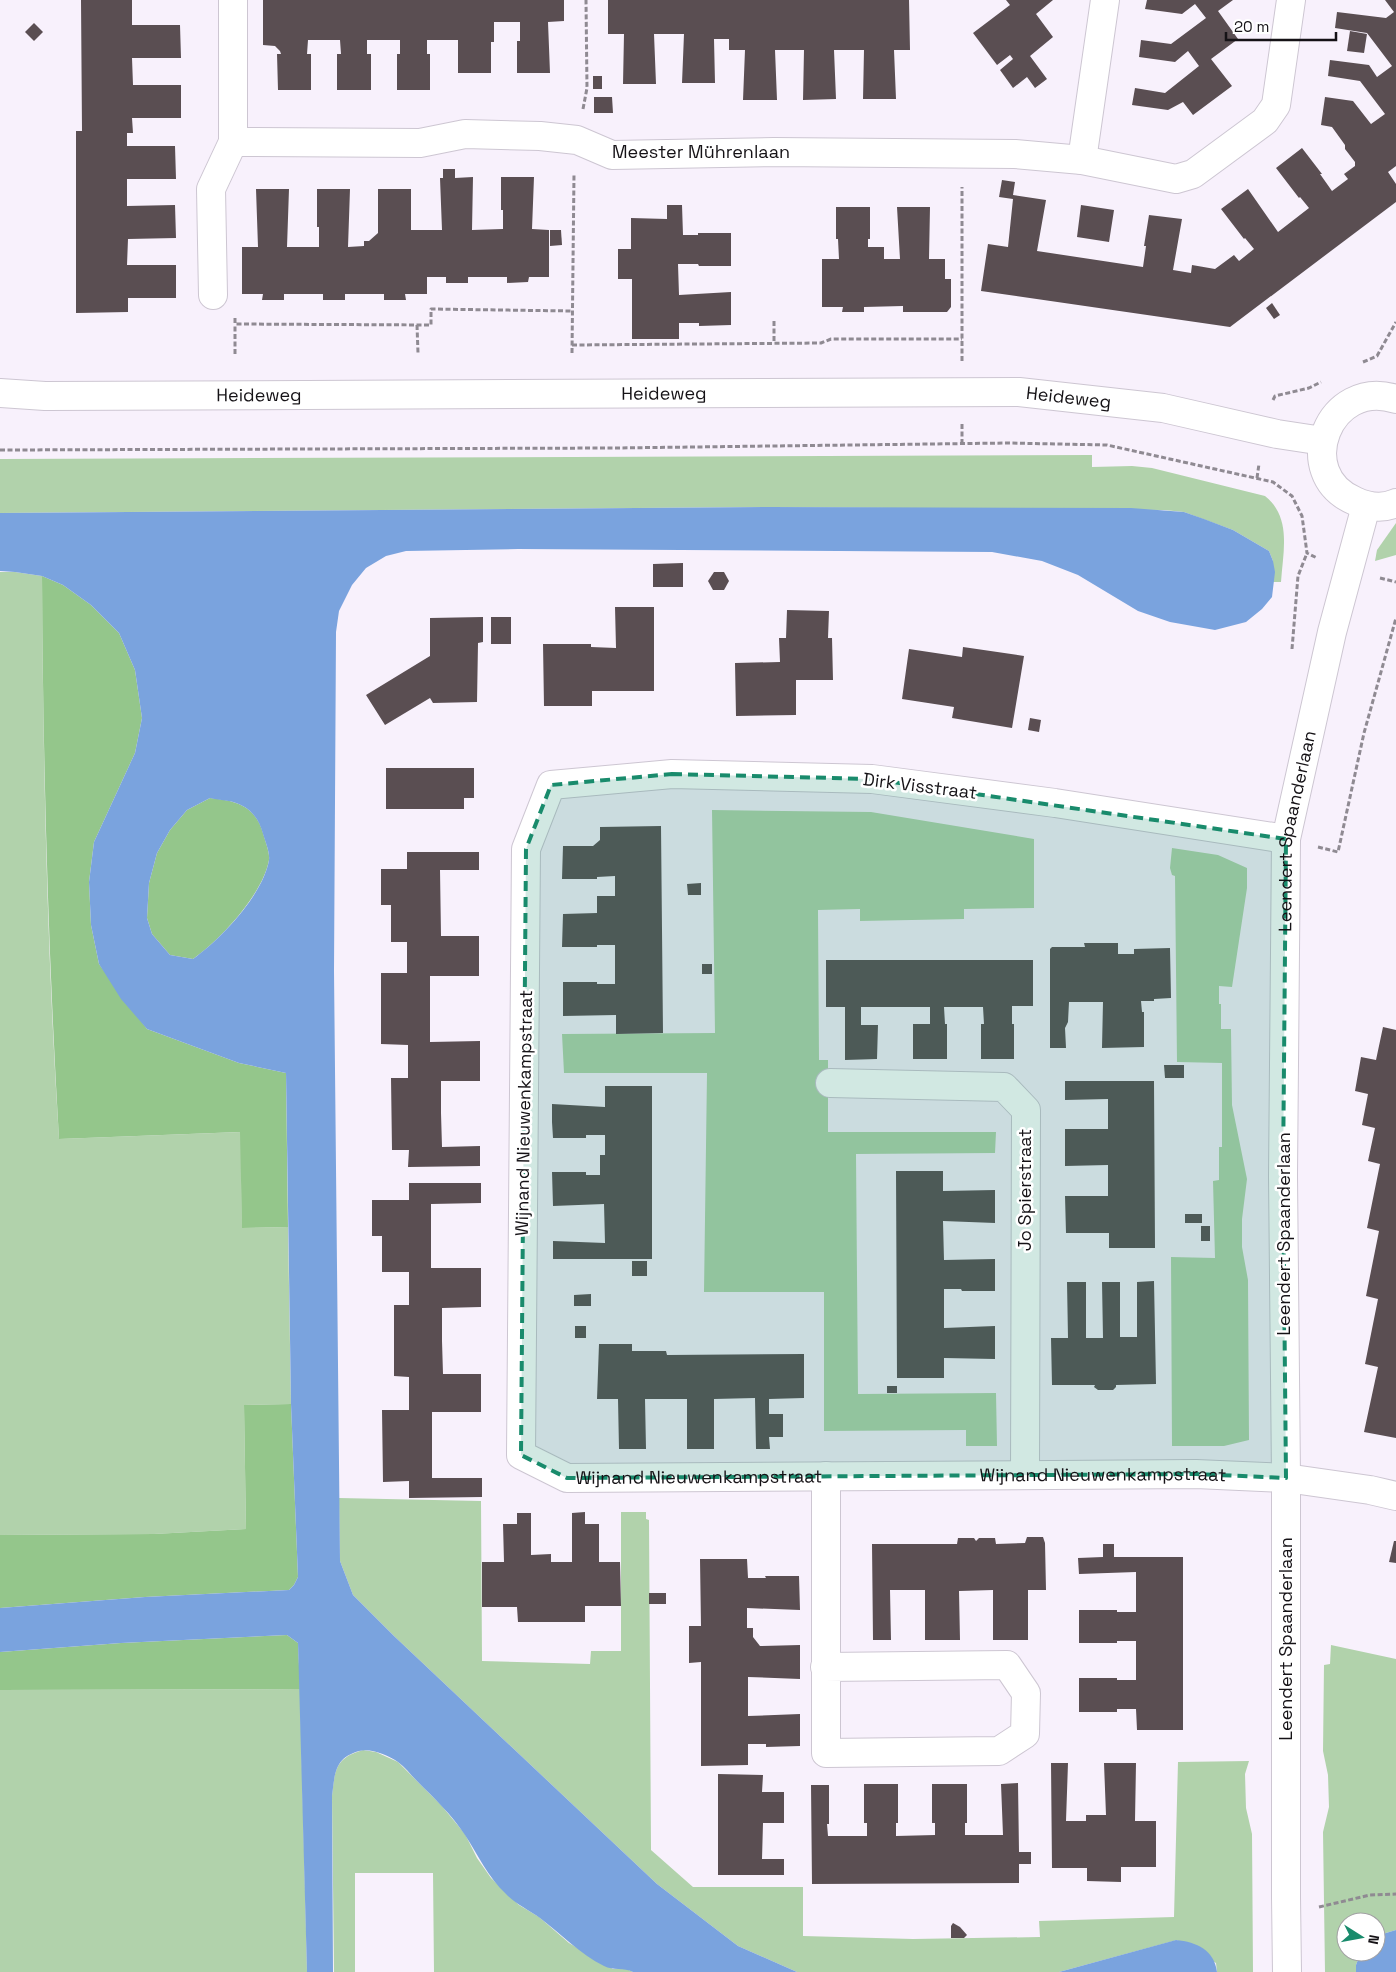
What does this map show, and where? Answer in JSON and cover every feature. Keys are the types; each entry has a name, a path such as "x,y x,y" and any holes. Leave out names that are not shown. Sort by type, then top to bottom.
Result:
{"street":[{"path":"213,295 211,189 233,142 232,0"},
{"path":"1082,160 1105,0"},
{"name":"Meester Mührenlaan","path":"233,142 420,143 464,134 474,134 540,136 577,140 612,155 774,152 1015,154 1082,160 1176,179 1193,174 1265,121 1276,105 1292,0"},
{"name":"Heideweg","path":"0,393 45,396 1019,392 1163,408 1277,434 1323,441"},
{"path":"1396,399 1384,395 1363,397 1344,406 1330,421 1323,441 1322,462 1331,482 1347,498 1366,506 1389,506 1396,503"},
{"name":"Leendert Spaanderlaan","path":"1287,1972 1286,1478 1282,1176 1286,839 1332,632 1366,506"},
{"name":"Dirk Visstraat","path":"551,785 672,774 872,779 1055,803 1286,839"},
{"name":"Wijnand Nieuwenkampstraat","path":"551,785 526,849 521,1454 567,1478 1196,1474 1286,1478 1396,1496"},
{"name":"Jo Spierstraat","path":"830,1083 1004,1087 1026,1110 1025,1475"},
{"path":"825,1667 1007,1665 1026,1693 1025,1734 999,1751 826,1753 825,1667 826,1476"}],"path":[{"path":"962,154 962,444"},
{"path":"213,295 234,295 235,354"},
{"path":"235,324 431,325 431,309 572,311"},
{"path":"774,321 774,343"},
{"path":"418,325 418,353"},
{"path":"572,345 821,343 831,339 962,339"},
{"path":"0,450 605,448 962,444 1107,445 1273,482 1292,496 1302,516 1307,554 1348,571 1396,582"},
{"path":"1286,839 1338,852 1364,733 1396,618"},
{"path":"1286,1909 1324,1907 1370,1895 1396,1894"}],"highlighted area":[{"path":"672,774 872,779 1286,839 1283,1176 1286,1478 1196,1474 567,1478 521,1455 526,849 551,785"}],"green space":[{"path":"1092,455 1092,467 1132,466 1152,468 1265,496 1274,505 1282,525 1284,547 1281,582 1273,582 1273,561 1269,551 1233,530 1184,512 1164,510 768,507 0,513 0,459"},
{"path":"1396,523 1396,555 1375,561 1377,550"},
{"path":"0,572 42,576 46,857 59,1139 241,1132 242,1228 288,1227 291,1404 244,1405 246,1529 154,1534 0,1535"},
{"path":"42,576 63,585 91,605 119,633 135,670 142,718 135,753 94,842 89,882 91,925 99,964 147,1029 239,1063 286,1073 288,1227 242,1228 240,1132 59,1139 47,857"},
{"path":"210,798 236,803 254,815 261,828 269,860 258,887 239,915 204,951 193,959 170,955 152,934 147,918 149,883 157,853 170,830 187,810"},
{"path":"712,810 871,812 1034,839 1034,908 964,909 964,919 860,921 860,909 818,910 819,1060 828,1060 828,1132 996,1132 995,1153 856,1154 858,1394 996,1393 997,1446 966,1446 966,1430 824,1431 824,1292 704,1292 707,1073 564,1073 562,1034 715,1033"},
{"path":"1172,848 1218,855 1247,868 1247,888 1232,987 1219,986 1219,1004 1221,1004 1221,1029 1231,1029 1232,1105 1247,1179 1242,1219 1242,1247 1248,1280 1249,1440 1224,1446 1172,1446 1171,1257 1215,1258 1213,1181 1219,1180 1219,1147 1222,1147 1222,1063 1177,1062 1175,876 1172,875 1170,868"},
{"path":"291,1404 298,1577 289,1590 145,1597 0,1608 0,1535 154,1534 246,1529 244,1405"},
{"path":"339,1498 481,1501 482,1661 590,1664 591,1651 621,1651 621,1512 646,1512 646,1519 649,1520 651,1850 693,1887 803,1887 803,1936 913,1939 1040,1937 1039,1921 1174,1917 1178,1762 1249,1761 1245,1774 1246,1808 1252,1834 1253,1972 1217,1972 1216,1963 1177,1940 1059,1972 797,1972 738,1946 657,1884 353,1595 340,1561"},
{"path":"287,1635 298,1643 300,1689 0,1690 0,1652 121,1643"},
{"path":"1331,1645 1396,1659 1396,1930 1386,1933 1386,1912 1336,1912 1336,1962 1357,1962 1356,1972 1325,1972 1323,1832 1329,1807 1328,1775 1323,1751 1324,1665 1330,1664"},
{"path":"300,1689 307,1972 0,1972 0,1690"},
{"path":"363,1750 376,1752 398,1762 441,1805 465,1834 477,1858 491,1878 519,1905 539,1917 569,1943 613,1969 625,1968 633,1972 434,1972 433,1873 355,1873 355,1972 334,1972 333,1787 338,1766 342,1761 354,1753"}],"water":[{"path":"768,507 1131,508 1184,512 1233,530 1269,551 1275,572 1272,597 1262,609 1246,622 1215,630 1170,622 1138,611 1078,575 1042,561 992,552 518,549 406,551 386,556 366,568 352,585 339,611 336,632 334,971 340,1561 353,1595 657,1884 738,1946 797,1972 633,1972 604,1966 579,1950 540,1918 506,1894 489,1873 454,1821 403,1766 394,1759 374,1751 364,1750 351,1754 340,1763 334,1781 332,1796 333,1972 307,1972 298,1643 287,1635 121,1643 0,1652 0,1608 145,1597 289,1590 298,1577 291,1404 286,1073 239,1063 147,1029 121,999 99,964 91,925 89,882 94,842 135,753 142,718 135,670 119,633 91,605 63,585 42,576 0,571 0,513","holes":["210,798 236,803 254,815 261,829 268,850 269,860 259,887 250,901 216,940 193,959 170,955 152,934 147,918 149,883 157,853 170,830 187,810"]},
{"path":"1396,1930 1396,1972 1356,1972 1357,1962 1386,1962 1386,1933"},
{"path":"1176,1940 1203,1948 1212,1958 1217,1972 1059,1972"}],"building":[{"path":"81,0 132,0 132,25 180,25 181,58 132,58 133,85 181,85 181,118 132,118 133,133 127,133 127,146 175,146 176,179 127,179 127,206 175,205 176,238 128,239 127,265 176,265 176,298 128,298 128,312 76,313 76,131 82,131"},
{"path":"263,0 564,0 564,21 548,22 550,73 517,73 517,41 520,41 520,22 494,22 494,42 491,42 491,73 458,73 458,40 427,40 427,54 430,54 430,90 397,90 397,54 400,54 400,40 367,40 367,54 371,54 371,90 337,90 337,54 341,54 340,40 308,40 307,54 311,54 311,90 278,90 277,54 281,54 275,46 263,45"},
{"path":"608,0 909,0 910,50 894,50 896,99 863,99 864,50 834,50 836,99 803,100 804,50 775,50 777,100 743,100 745,50 729,50 729,39 714,39 715,83 682,83 684,34 654,34 656,84 623,84 624,34 608,34"},
{"path":"1006,0 1053,0 1036,14 1053,37 1030,56 1047,79 1035,88 1027,77 1013,88 1000,70 1013,59 1010,55 997,65 973,33 1010,5"},
{"path":"1147,0 1233,0 1218,11 1238,39 1211,59 1232,86 1193,115 1183,102 1168,110 1132,105 1135,88 1165,93 1199,66 1188,51 1175,62 1139,57 1141,40 1171,44 1206,18 1195,4 1182,14 1145,9"},
{"path":"1385,0 1396,0 1396,166 1388,172 1396,184 1396,202 1230,327 981,291 988,244 1008,247 1013,199 999,197 1002,180 1015,182 1013,195 1046,200 1037,251 1143,267 1149,215 1182,219 1173,270 1191,273 1192,265 1215,269 1234,255 1239,261 1254,249 1221,209 1248,189 1278,232 1309,208 1276,168 1302,148 1322,174 1320,174 1332,191 1348,179 1344,174 1355,166 1355,162 1345,149 1345,145 1332,127 1321,125 1325,97 1353,101 1371,124 1385,114 1360,81 1328,76 1330,60 1369,65 1377,77 1392,66 1367,33 1335,28 1337,12 1386,18 1394,12"},
{"path":"34,23 43,32 34,41 25,32"},
{"path":"1350,31 1367,34 1364,53 1347,51"},
{"path":"593,76 602,76 602,89 593,89"},
{"path":"594,97 612,97 613,113 594,113"},
{"path":"443,169 455,169 455,178 473,177 472,230 503,229 501,177 534,177 532,229 549,230 549,277 529,277 528,282 507,283 507,277 468,277 468,283 446,283 446,277 427,277 427,294 405,294 406,300 384,300 384,294 345,294 345,300 323,300 323,294 284,294 284,300 262,300 263,294 242,294 242,247 258,247 256,189 289,189 287,247 319,247 317,189 350,189 348,247 364,246 364,241 369,241 378,233 378,189 411,189 411,230 442,230 440,178 443,178"},
{"path":"667,205 682,205 683,235 731,233 731,266 678,264 679,295 731,292 731,325 699,326 699,323 679,323 679,339 632,339 632,279 618,279 618,249 631,249 631,218 667,219"},
{"path":"1081,205 1114,210 1109,242 1077,237"},
{"path":"836,207 870,207 870,239 868,239 868,247 884,247 884,259 900,259 897,207 930,207 929,259 945,259 945,279 951,279 951,307 947,312 903,312 903,306 864,307 864,312 842,312 843,307 822,307 822,259 839,259 838,239 836,239"},
{"path":"550,230 561,230 562,245 550,246"},
{"path":"1272,303 1280,315 1274,319 1266,308"},
{"path":"683,563 683,587 653,587 653,564"},
{"path":"714,572 724,572 729,581 724,590 713,590 708,581"},
{"path":"615,607 654,607 654,691 592,691 592,706 544,706 543,644 591,644 591,647 616,648"},
{"path":"787,610 829,611 828,638 832,638 833,680 796,680 796,715 736,716 735,663 780,662 779,638 786,638"},
{"path":"483,617 483,642 478,643 477,702 433,703 430,698 385,725 366,695 430,656 430,618"},
{"path":"491,617 511,617 511,644 491,644"},
{"path":"963,647 1024,656 1012,728 952,718 954,707 902,699 909,649 962,657"},
{"path":"1030,718 1041,720 1039,732 1028,730"},
{"path":"386,768 474,768 474,798 464,798 464,809 386,809"},
{"path":"661,826 663,1033 616,1034 616,1015 563,1016 563,982 615,984 615,945 562,947 563,914 597,913 597,896 615,896 615,876 597,877 597,879 562,879 563,846 593,846 600,840 600,827"},
{"path":"407,852 479,852 479,870 440,870 441,936 479,936 479,976 430,976 430,1042 480,1041 480,1081 441,1081 441,1113 442,1147 480,1146 480,1166 408,1167 409,1150 392,1150 391,1078 408,1078 408,1045 381,1044 381,973 407,973 407,942 391,942 391,905 381,905 381,869 407,869"},
{"path":"701,883 701,895 688,895 687,884"},
{"path":"1084,943 1118,943 1118,954 1134,954 1134,949 1170,948 1171,998 1141,1001 1142,1012 1144,1012 1144,1047 1102,1048 1103,1002 1069,1002 1068,1022 1065,1028 1066,1048 1050,1048 1050,949 1052,947 1085,947"},
{"path":"826,960 1033,960 1033,1006 1012,1006 1014,1059 981,1059 981,1024 984,1024 983,1007 944,1007 945,1024 947,1024 947,1059 913,1059 913,1024 930,1024 930,1007 861,1007 861,1025 878,1025 877,1059 845,1060 845,1007 826,1007"},
{"path":"702,964 712,964 712,974 702,974"},
{"path":"1383,1027 1396,1030 1396,1438 1364,1432 1378,1367 1365,1364 1378,1299 1366,1296 1379,1231 1367,1228 1380,1164 1368,1161 1375,1128 1362,1125 1368,1094 1355,1091 1361,1057 1376,1060"},
{"path":"1164,1065 1184,1065 1184,1078 1165,1078"},
{"path":"1065,1081 1154,1081 1155,1248 1109,1248 1109,1233 1066,1233 1065,1196 1108,1196 1108,1165 1065,1166 1065,1129 1108,1129 1108,1099 1065,1100"},
{"path":"605,1086 652,1086 652,1259 553,1259 553,1241 605,1243 604,1204 553,1206 552,1172 586,1172 586,1175 600,1175 600,1155 605,1155 605,1135 586,1135 586,1138 553,1138 552,1104 605,1107"},
{"path":"896,1171 943,1171 943,1191 995,1190 995,1223 943,1221 944,1260 995,1259 995,1291 944,1289 944,1328 995,1326 995,1359 944,1358 944,1378 897,1378"},
{"path":"409,1183 481,1183 481,1203 431,1204 431,1268 481,1268 481,1307 442,1308 442,1341 443,1374 481,1374 481,1412 432,1412 432,1478 482,1478 482,1497 409,1498 409,1481 383,1482 382,1410 409,1410 409,1377 394,1376 394,1305 409,1305 409,1272 382,1272 382,1236 372,1236 372,1200 409,1200"},
{"path":"1185,1214 1202,1214 1202,1223 1185,1223"},
{"path":"1201,1226 1210,1226 1210,1241 1201,1241"},
{"path":"632,1261 647,1261 647,1276 632,1276"},
{"path":"1154,1281 1156,1384 1116,1385 1113,1390 1098,1390 1094,1387 1095,1385 1052,1385 1051,1338 1068,1338 1067,1282 1086,1282 1086,1338 1103,1338 1102,1282 1120,1282 1120,1337 1137,1337 1137,1282"},
{"path":"591,1294 591,1306 574,1306 574,1295"},
{"path":"575,1326 586,1326 586,1338 575,1338"},
{"path":"599,1344 632,1344 632,1351 666,1351 667,1355 804,1354 804,1398 769,1399 769,1414 783,1414 783,1437 769,1437 770,1449 756,1449 755,1398 714,1399 714,1449 687,1449 687,1399 645,1399 646,1449 619,1449 618,1399 597,1399"},
{"path":"887,1386 897,1386 897,1393 887,1393"},
{"path":"585,1512 585,1524 599,1524 599,1562 620,1562 621,1606 585,1606 585,1622 518,1622 517,1607 482,1607 482,1562 504,1562 503,1524 517,1524 517,1513 531,1513 531,1555 551,1554 551,1562 572,1562 572,1513"},
{"path":"1027,1537 1043,1537 1045,1543 1046,1590 1028,1590 1028,1640 993,1640 993,1590 959,1591 960,1640 925,1640 925,1590 890,1590 891,1640 873,1640 872,1544 957,1544 958,1538 974,1538 976,1541 979,1538 995,1538 996,1544 1025,1543"},
{"path":"1394,1541 1396,1541 1396,1563 1389,1562"},
{"path":"1103,1544 1114,1544 1114,1557 1183,1557 1183,1730 1137,1730 1136,1709 1117,1709 1117,1712 1079,1712 1079,1678 1136,1680 1136,1641 1079,1643 1079,1610 1136,1612 1136,1572 1079,1574 1078,1558 1103,1557"},
{"path":"700,1559 747,1559 748,1578 799,1576 800,1610 747,1608 747,1628 753,1628 753,1637 760,1646 800,1645 800,1679 748,1677 748,1716 800,1714 800,1746 766,1747 766,1744 748,1744 748,1765 701,1766 701,1662 689,1663 689,1626 701,1626"},
{"path":"649,1593 666,1593 666,1604 649,1604"},
{"path":"1051,1763 1068,1763 1066,1821 1086,1821 1086,1815 1106,1815 1104,1763 1136,1763 1135,1821 1156,1821 1156,1867 1121,1867 1121,1882 1087,1881 1087,1868 1052,1868"},
{"path":"718,1774 763,1775 762,1792 784,1792 784,1823 763,1823 762,1859 784,1859 784,1875 718,1875"},
{"path":"1018,1783 1019,1852 1031,1852 1031,1864 1019,1864 1019,1883 812,1884 811,1785 829,1785 828,1836 867,1836 867,1823 864,1823 864,1784 898,1784 896,1836 935,1835 935,1823 932,1823 932,1784 967,1784 967,1823 965,1823 965,1835 1003,1835 1001,1784"},
{"path":"953,1923 960,1927 967,1935 964,1938 951,1938 951,1926"}]}
